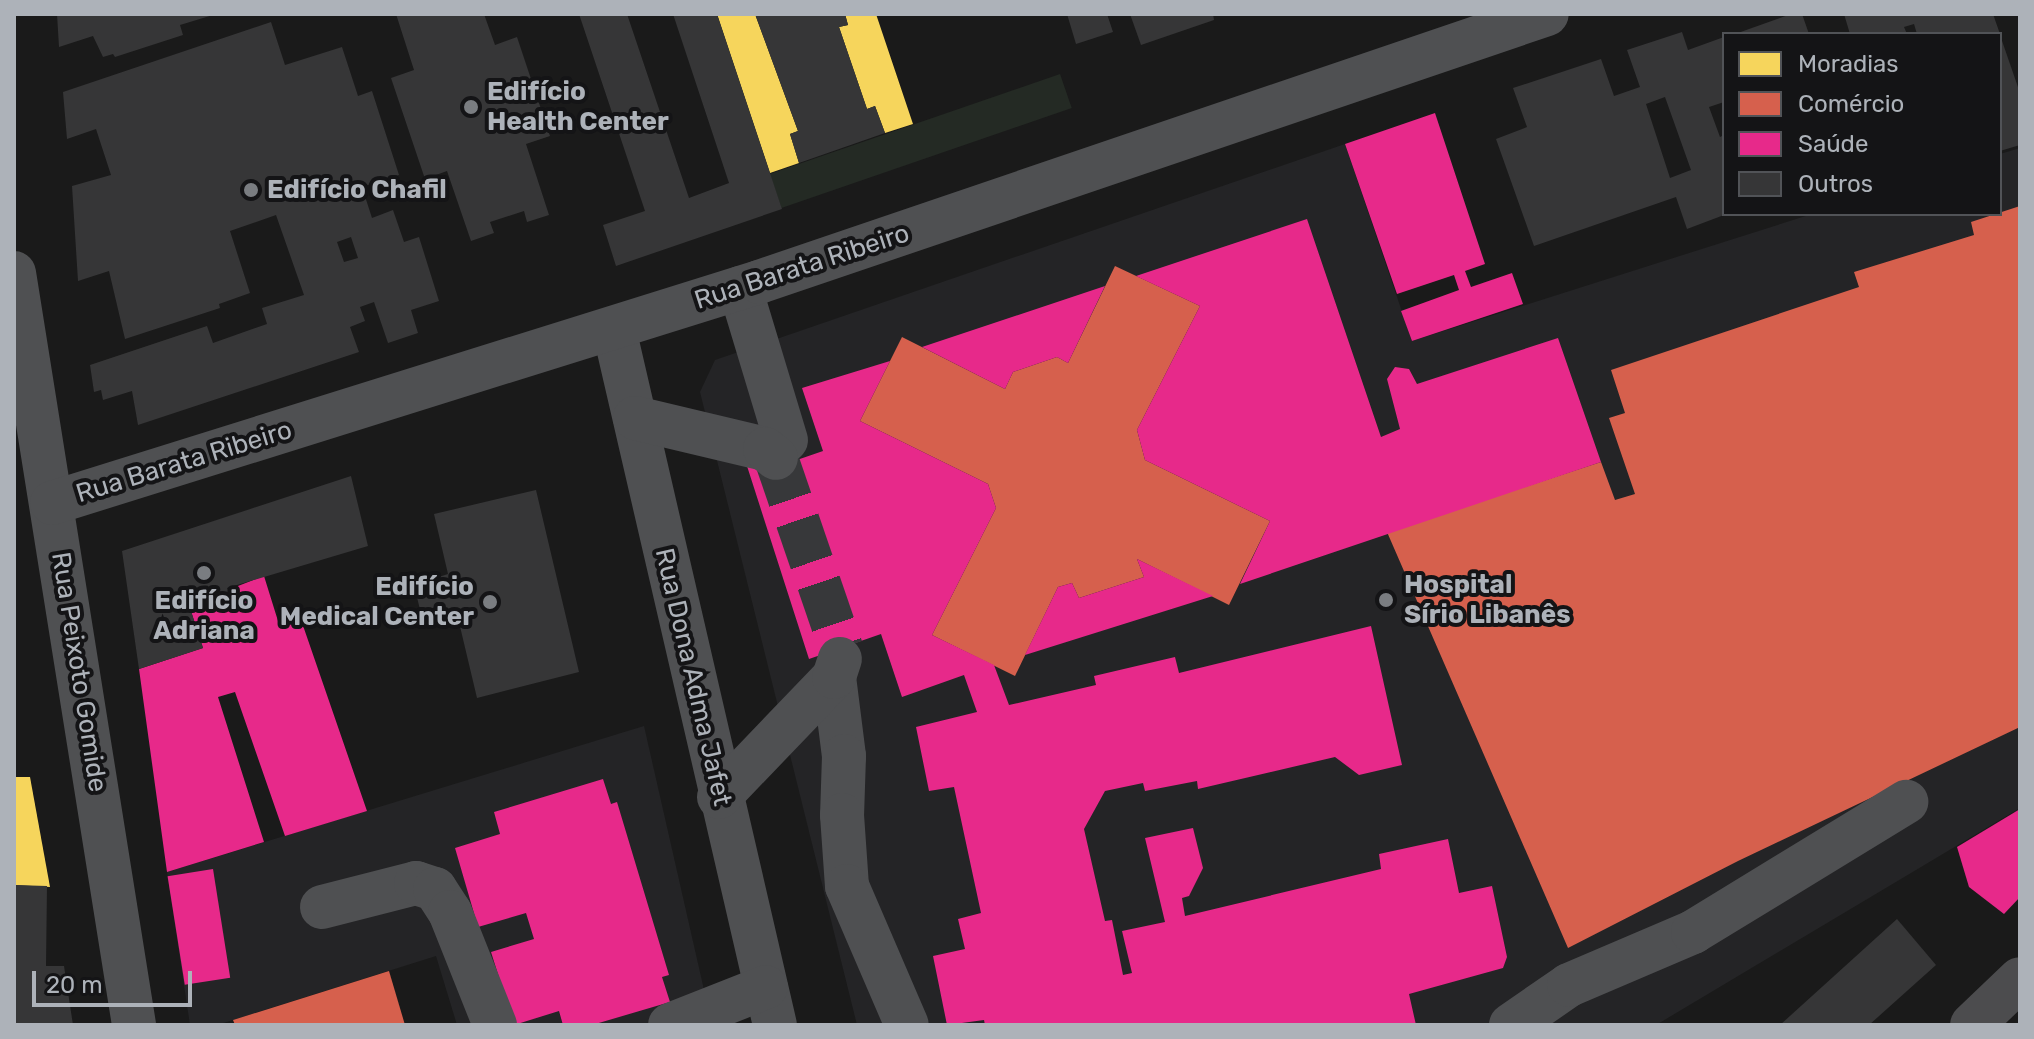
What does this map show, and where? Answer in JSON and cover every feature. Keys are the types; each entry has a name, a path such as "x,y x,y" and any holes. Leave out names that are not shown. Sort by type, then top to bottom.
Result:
{"main road":[{"path":"1972,1025 2020,979"}],"street":[{"name":"Rua Barata Ribeiro","path":"52,503 740,288 1547,14"},
{"name":"Rua Peixoto Gomide","path":"14,273 134,1025"},
{"path":"635,418 765,449 781,449 740,288"},
{"name":"Rua Dona Adma Jafet","path":"614,329 719,797 770,1006"},
{"path":"719,797 837,662 844,756 842,815 847,886 907,1025"},
{"path":"1511,1025 1569,985 1693,932 1906,802"},
{"path":"322,907 416,883 435,889 450,912 495,1025"},
{"path":"670,1025 770,1006"}],"shaded area":[{"path":"1060,74 1072,108 781,208 770,174"},
{"name":"Hospital Sírio Libanês","path":"1345,144 1412,341 1806,216 2002,216 2002,153 2020,148 2020,808 1656,1025 857,1025 700,392 715,360"},
{"path":"644,726 712,1025 457,1025 436,956 217,1025 190,1025 167,872"}],"building: Moradias":[{"path":"717,14 755,14 798,131 790,134 799,163 770,173"},
{"path":"845,14 876,14 913,124 885,133 875,106 867,109 839,27 848,25"},
{"path":"14,777 30,777 50,887 14,885"}],"building: Comércio":[{"path":"2020,206 2020,727 1738,861 1568,948 1387,532 1601,462 1615,500 1635,494 1609,418 1625,413 1611,370 1859,287 1854,272 1974,235 1971,222 2002,216 2002,212"},
{"path":"1115,266 1200,306 1137,430 1145,460 1270,521 1229,605 1137,559 1144,577 1079,598 1072,583 1058,587 1015,676 932,635 996,508 988,484 860,421 902,337 1005,389 1013,372 1057,357 1068,363"},
{"path":"389,971 405,1025 235,1025 233,1020"}],"building: Saúde":[{"path":"1435,113 1485,264 1465,271 1471,287 1512,273 1523,304 1412,341 1401,311 1459,290 1454,275 1397,294 1345,144"},
{"path":"1307,219 1381,437 1400,429 1387,379 1395,367 1409,369 1417,384 1558,338 1601,462 1240,584 1270,521 1145,460 1137,430 1200,306 1136,276"},
{"path":"1105,286 1068,363 1057,357 1013,372 1005,389 922,347"},
{"path":"890,361 860,421 988,484 996,508 932,635 994,665 1009,705 1096,685 1094,676 1175,657 1179,673 1371,626 1402,765 1359,775 1335,757 1198,789 1197,781 1145,791 1143,783 1105,791 1084,829 1105,921 1112,920 1123,975 1132,973 1122,931 1165,922 1145,838 1193,828 1203,868 1189,896 1182,898 1185,916 1381,869 1379,854 1448,839 1459,893 1492,886 1507,957 1503,968 1409,994 1416,1025 985,1025 984,1020 947,1025 933,956 965,949 958,919 981,913 954,787 929,791 916,727 977,712 964,675 902,697 881,634 809,659 747,466 794,461 823,451 802,388"},
{"path":"1137,559 1213,596 1025,655 1058,587 1072,583 1079,598 1144,577"},
{"path":"264,576 278,621 299,614 367,811 285,836 235,692 218,697 264,842 167,872 139,669 203,648 189,605"},
{"path":"603,779 611,804 617,802 669,975 662,977 670,1002 592,1025 563,1025 559,1011 514,1025 491,952 534,939 526,913 478,927 455,848 500,834 494,812"},
{"path":"2020,809 2020,897 2004,914 1969,887 1957,847"},
{"path":"213,869 230,978 185,985 168,876"}],"building: Outros":[{"path":"57,14 213,15 180,25 183,35 115,57 113,54 103,57 93,36 59,47"},
{"name":"Edifício Health Center","path":"396,14 484,14 495,45 517,37 550,136 526,144 549,215 527,222 524,211 490,222 494,233 471,241 447,171 425,179 391,78 414,70"},
{"path":"579,14 627,14 689,198 729,183 673,14 717,14 782,209 616,266 603,225 645,211"},
{"path":"755,14 845,14 848,25 839,27 867,109 875,106 885,133 799,163 790,134 798,131"},
{"path":"1067,14 1107,14 1113,32 1076,44"},
{"path":"1130,14 1213,14 1214,20 1141,45"},
{"path":"1791,14 1802,14 1808,32 1741,32"},
{"path":"1844,14 1993,14 1999,32 1916,32 1914,24 1904,27 1906,32 1849,32"},
{"path":"271,22 285,65 342,47 358,96 372,91 399,175 362,187 372,218 393,210 404,242 419,237 439,301 411,310 418,333 388,343 374,302 360,307 365,321 350,327 359,352 138,425 132,391 103,400 101,390 94,392 90,365 207,326 213,343 267,324 262,308 304,295 276,215 230,231 250,293 219,304 220,308 125,339 109,271 78,281 72,186 111,175 96,129 67,139 63,92","holes":["351,237 358,258 344,262 337,242"]},
{"path":"1682,32 1688,50 1722,38 1722,103 1709,107 1722,136 1722,216 1687,229 1676,197 1534,246 1496,139 1527,127 1513,88 1601,59 1614,96 1640,87 1627,50","holes":["1665,97 1691,170 1670,178 1646,104"]},
{"path":"2002,41 2020,93 2020,145 2002,150"},
{"name":"Edifício Adriana","path":"351,476 368,546 227,588 229,592 189,605 203,648 139,669 122,551"},
{"name":"Edifício Medical Center","path":"536,490 579,672 477,698 458,618 424,626 414,585 448,574 434,514"},
{"path":"14,885 47,886 46,966 64,966 73,1025 14,1025"},
{"path":"1897,919 1936,965 1869,1025 1780,1025"}],"tunnel":[{"path":"776,458 841,648"}],"place":[{"name":"Edifício Health Center","path":"471,107"},
{"name":"Edifício Chafil","path":"251,190"},
{"name":"Edifício Adriana","path":"204,573"},
{"name":"Hospital Sírio Libanês","path":"1386,600"},
{"name":"Edifício Medical Center","path":"490,602"}]}
